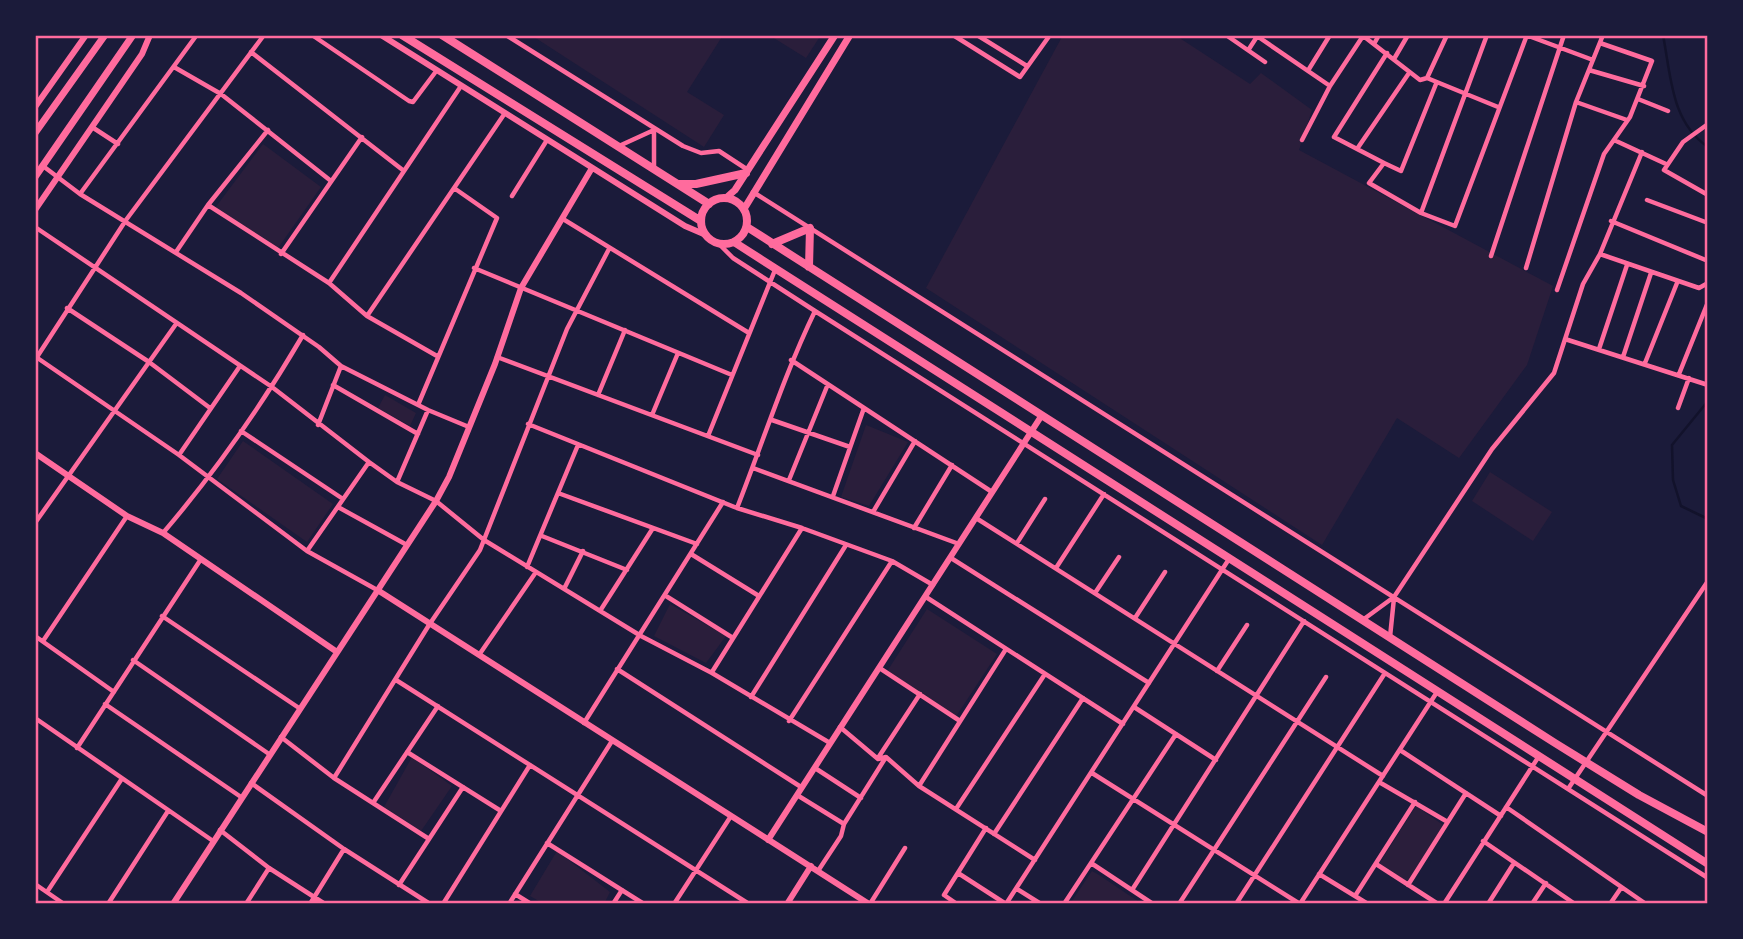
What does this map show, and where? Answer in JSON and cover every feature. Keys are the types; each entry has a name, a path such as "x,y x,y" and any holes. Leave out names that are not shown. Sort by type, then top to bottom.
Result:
{"main road":[{"path":"35,133 104,35"},
{"path":"35,177 133,35"},
{"path":"401,35 701,221 706,235 718,243 734,242 1708,864"},
{"path":"442,35 709,204"},
{"path":"701,221 709,204 726,198 747,171 835,35"},
{"path":"850,35 752,191 744,209 747,227 1586,762 1708,832"},
{"path":"676,184 696,184 747,171"},
{"path":"726,198 744,209"},
{"path":"734,242 747,227"},
{"path":"772,244 810,228 809,267"}],"street":[{"path":"35,107 86,35"},
{"path":"35,210 142,54 150,35"},
{"path":"264,35 126,220 36,358 179,455 307,551 379,591 869,904 905,848"},
{"path":"312,35 409,101 413,102 422,93 437,70"},
{"path":"382,35 685,226 706,235"},
{"path":"506,35 654,130 701,153 719,151 747,171"},
{"path":"953,35 1020,77 1050,35"},
{"path":"978,35 1028,66"},
{"path":"1226,35 1265,62"},
{"path":"1309,69 1330,35"},
{"path":"1374,44 1379,35"},
{"path":"1394,59 1408,35"},
{"path":"1302,139 1330,86 1362,36 1420,80 1427,78 1447,35"},
{"path":"1421,213 1487,35"},
{"path":"1384,163 1369,183 1421,213 1455,226 1527,35 1593,60"},
{"path":"1491,256 1564,35"},
{"path":"1526,268 1576,103 1603,35"},
{"path":"80,194 196,36"},
{"path":"1249,49 1258,36 1330,86"},
{"path":"1557,290 1604,154 1638,99 1652,61 1600,43"},
{"path":"251,52 404,172"},
{"path":"1387,53 1334,136 1401,171 1436,84"},
{"path":"174,67 221,94 331,181"},
{"path":"1589,70 1644,86"},
{"path":"1357,149 1409,74"},
{"path":"1427,78 1436,84 1498,107"},
{"path":"329,283 461,86"},
{"path":"1638,99 1668,111"},
{"path":"1576,103 1627,120"},
{"path":"367,316 505,113"},
{"path":"1708,124 1683,142 1664,170 1708,195"},
{"path":"92,127 118,144"},
{"path":"176,251 208,205 268,130"},
{"path":"619,146 654,130"},
{"path":"654,130 654,169"},
{"path":"281,254 362,137"},
{"path":"512,196 547,140"},
{"path":"1614,140 1666,164"},
{"path":"1363,620 1394,597 1492,449 1528,403 1547,386 1583,284 1600,254 1611,221 1642,152"},
{"path":"43,166 80,194 176,251 303,335 341,366 428,410 469,427"},
{"path":"173,904 436,501 497,357 521,288 592,168"},
{"path":"418,405 497,218 454,188"},
{"path":"752,191 1708,796"},
{"path":"1647,200 1708,223"},
{"path":"208,205 329,283 367,316 437,356"},
{"path":"563,219 749,333"},
{"path":"1611,221 1708,261"},
{"path":"35,227 272,387 318,425 397,482 436,501 484,540 641,636 712,673 830,743"},
{"path":"718,243 733,258 769,282 1708,878"},
{"path":"334,778 484,540 528,424 577,310 609,249"},
{"path":"1600,254 1677,284 1699,288 1708,284"},
{"path":"1598,349 1627,265"},
{"path":"474,268 732,376"},
{"path":"708,436 775,270"},
{"path":"1623,357 1651,273"},
{"path":"1644,363 1677,284"},
{"path":"1679,374 1708,302"},
{"path":"67,308 149,362 210,408"},
{"path":"737,508 772,420 791,360 815,311"},
{"path":"35,523 117,411 176,324"},
{"path":"598,395 625,330"},
{"path":"163,533 210,478 272,387 303,335"},
{"path":"1565,339 1708,385"},
{"path":"652,415 678,353"},
{"path":"497,357 758,455"},
{"path":"791,360 993,492"},
{"path":"179,455 240,366"},
{"path":"318,425 341,366"},
{"path":"1678,408 1689,378"},
{"path":"789,480 807,430 828,384"},
{"path":"334,385 418,434"},
{"path":"833,496 864,407"},
{"path":"397,482 428,410"},
{"path":"768,839 1042,415"},
{"path":"772,420 807,430 849,447"},
{"path":"528,424 737,508 802,527 892,561 934,585"},
{"path":"241,431 343,499"},
{"path":"873,512 915,441"},
{"path":"527,566 542,536 578,445"},
{"path":"35,453 127,516 163,533 337,652"},
{"path":"307,551 369,462"},
{"path":"914,528 953,465"},
{"path":"753,468 959,544"},
{"path":"558,493 697,544"},
{"path":"1056,568 1104,494"},
{"path":"1017,543 1045,499"},
{"path":"584,723 723,502"},
{"path":"338,507 407,545"},
{"path":"43,641 127,516"},
{"path":"976,517 1383,776"},
{"path":"712,673 802,527"},
{"path":"600,611 653,528"},
{"path":"542,536 627,570"},
{"path":"751,697 846,545"},
{"path":"564,589 583,551"},
{"path":"691,554 759,596"},
{"path":"1095,593 1119,557"},
{"path":"951,558 1149,683"},
{"path":"76,748 201,559"},
{"path":"958,873 1006,904 1229,559"},
{"path":"789,721 892,561"},
{"path":"478,656 536,572"},
{"path":"1135,618 1165,572"},
{"path":"1568,789 1708,581"},
{"path":"666,596 734,638"},
{"path":"926,597 1123,724"},
{"path":"1390,637 1394,597"},
{"path":"162,616 299,708"},
{"path":"1132,890 1304,621"},
{"path":"1217,671 1247,625"},
{"path":"35,636 114,692"},
{"path":"919,786 1006,649"},
{"path":"133,660 269,754"},
{"path":"881,668 960,721"},
{"path":"617,669 802,788"},
{"path":"1236,904 1385,673"},
{"path":"956,809 1045,674"},
{"path":"1179,904 1326,677"},
{"path":"396,680 748,904"},
{"path":"1092,773 1300,904 1437,692"},
{"path":"878,759 920,694"},
{"path":"994,834 1083,698"},
{"path":"105,704 241,797"},
{"path":"373,803 438,706"},
{"path":"1134,707 1216,760"},
{"path":"35,718 121,780 213,841"},
{"path":"840,727 878,759"},
{"path":"1063,904 1176,734"},
{"path":"281,737 334,778 429,839"},
{"path":"509,904 612,741"},
{"path":"1400,750 1501,816"},
{"path":"407,752 501,811"},
{"path":"878,759 886,757"},
{"path":"886,757 919,786 1035,860"},
{"path":"818,871 886,757"},
{"path":"1444,904 1539,757"},
{"path":"443,904 530,765"},
{"path":"814,768 861,798"},
{"path":"47,892 121,780"},
{"path":"251,782 344,849 430,904"},
{"path":"1379,782 1446,821"},
{"path":"399,885 463,787"},
{"path":"1408,885 1466,793"},
{"path":"797,795 844,824"},
{"path":"1355,896 1415,802"},
{"path":"1506,807 1646,904"},
{"path":"108,904 167,811"},
{"path":"674,904 731,816"},
{"path":"957,904 944,895 986,828"},
{"path":"220,830 270,868 326,904"},
{"path":"1483,841 1575,904"},
{"path":"547,844 644,904"},
{"path":"310,904 344,849"},
{"path":"1091,863 1153,904"},
{"path":"1488,904 1514,863"},
{"path":"1376,864 1438,904"},
{"path":"787,904 811,866"},
{"path":"246,904 270,868"},
{"path":"1319,874 1368,904"},
{"path":"1532,904 1546,883"},
{"path":"35,884 64,904"},
{"path":"1610,904 1622,887"},
{"path":"1017,889 1041,904"},
{"path":"613,904 622,890"},
{"path":"515,894 531,904"}],"shaded area":[{"path":"531,35 723,35 687,92 724,115 704,147"},
{"path":"769,35 821,35 806,58"},
{"path":"1063,35 1175,35 1250,84 1261,73 1312,110 1299,150 1553,286 1527,365 1459,458 1397,418 1322,545 926,288"},
{"path":"263,144 321,187 278,248 215,208"},
{"path":"385,395 416,413 410,426 378,408"},
{"path":"866,425 908,442 869,506 841,497"},
{"path":"243,441 333,504 307,542 217,479"},
{"path":"1490,472 1552,512 1533,541 1472,501"},
{"path":"670,604 726,636 706,663 654,636"},
{"path":"927,609 997,654 955,718 886,673"},
{"path":"412,757 452,786 421,831 384,807"},
{"path":"1416,806 1443,825 1408,884 1379,864"},
{"path":"557,851 610,892 604,904 544,904 530,896"},
{"path":"1092,871 1099,875 1142,904 1070,904"}],"waterway":[{"path":"1663,35 1671,82 1680,111 1686,125 1708,147"},
{"path":"1708,401 1672,445 1673,480 1681,506 1708,519"}]}
